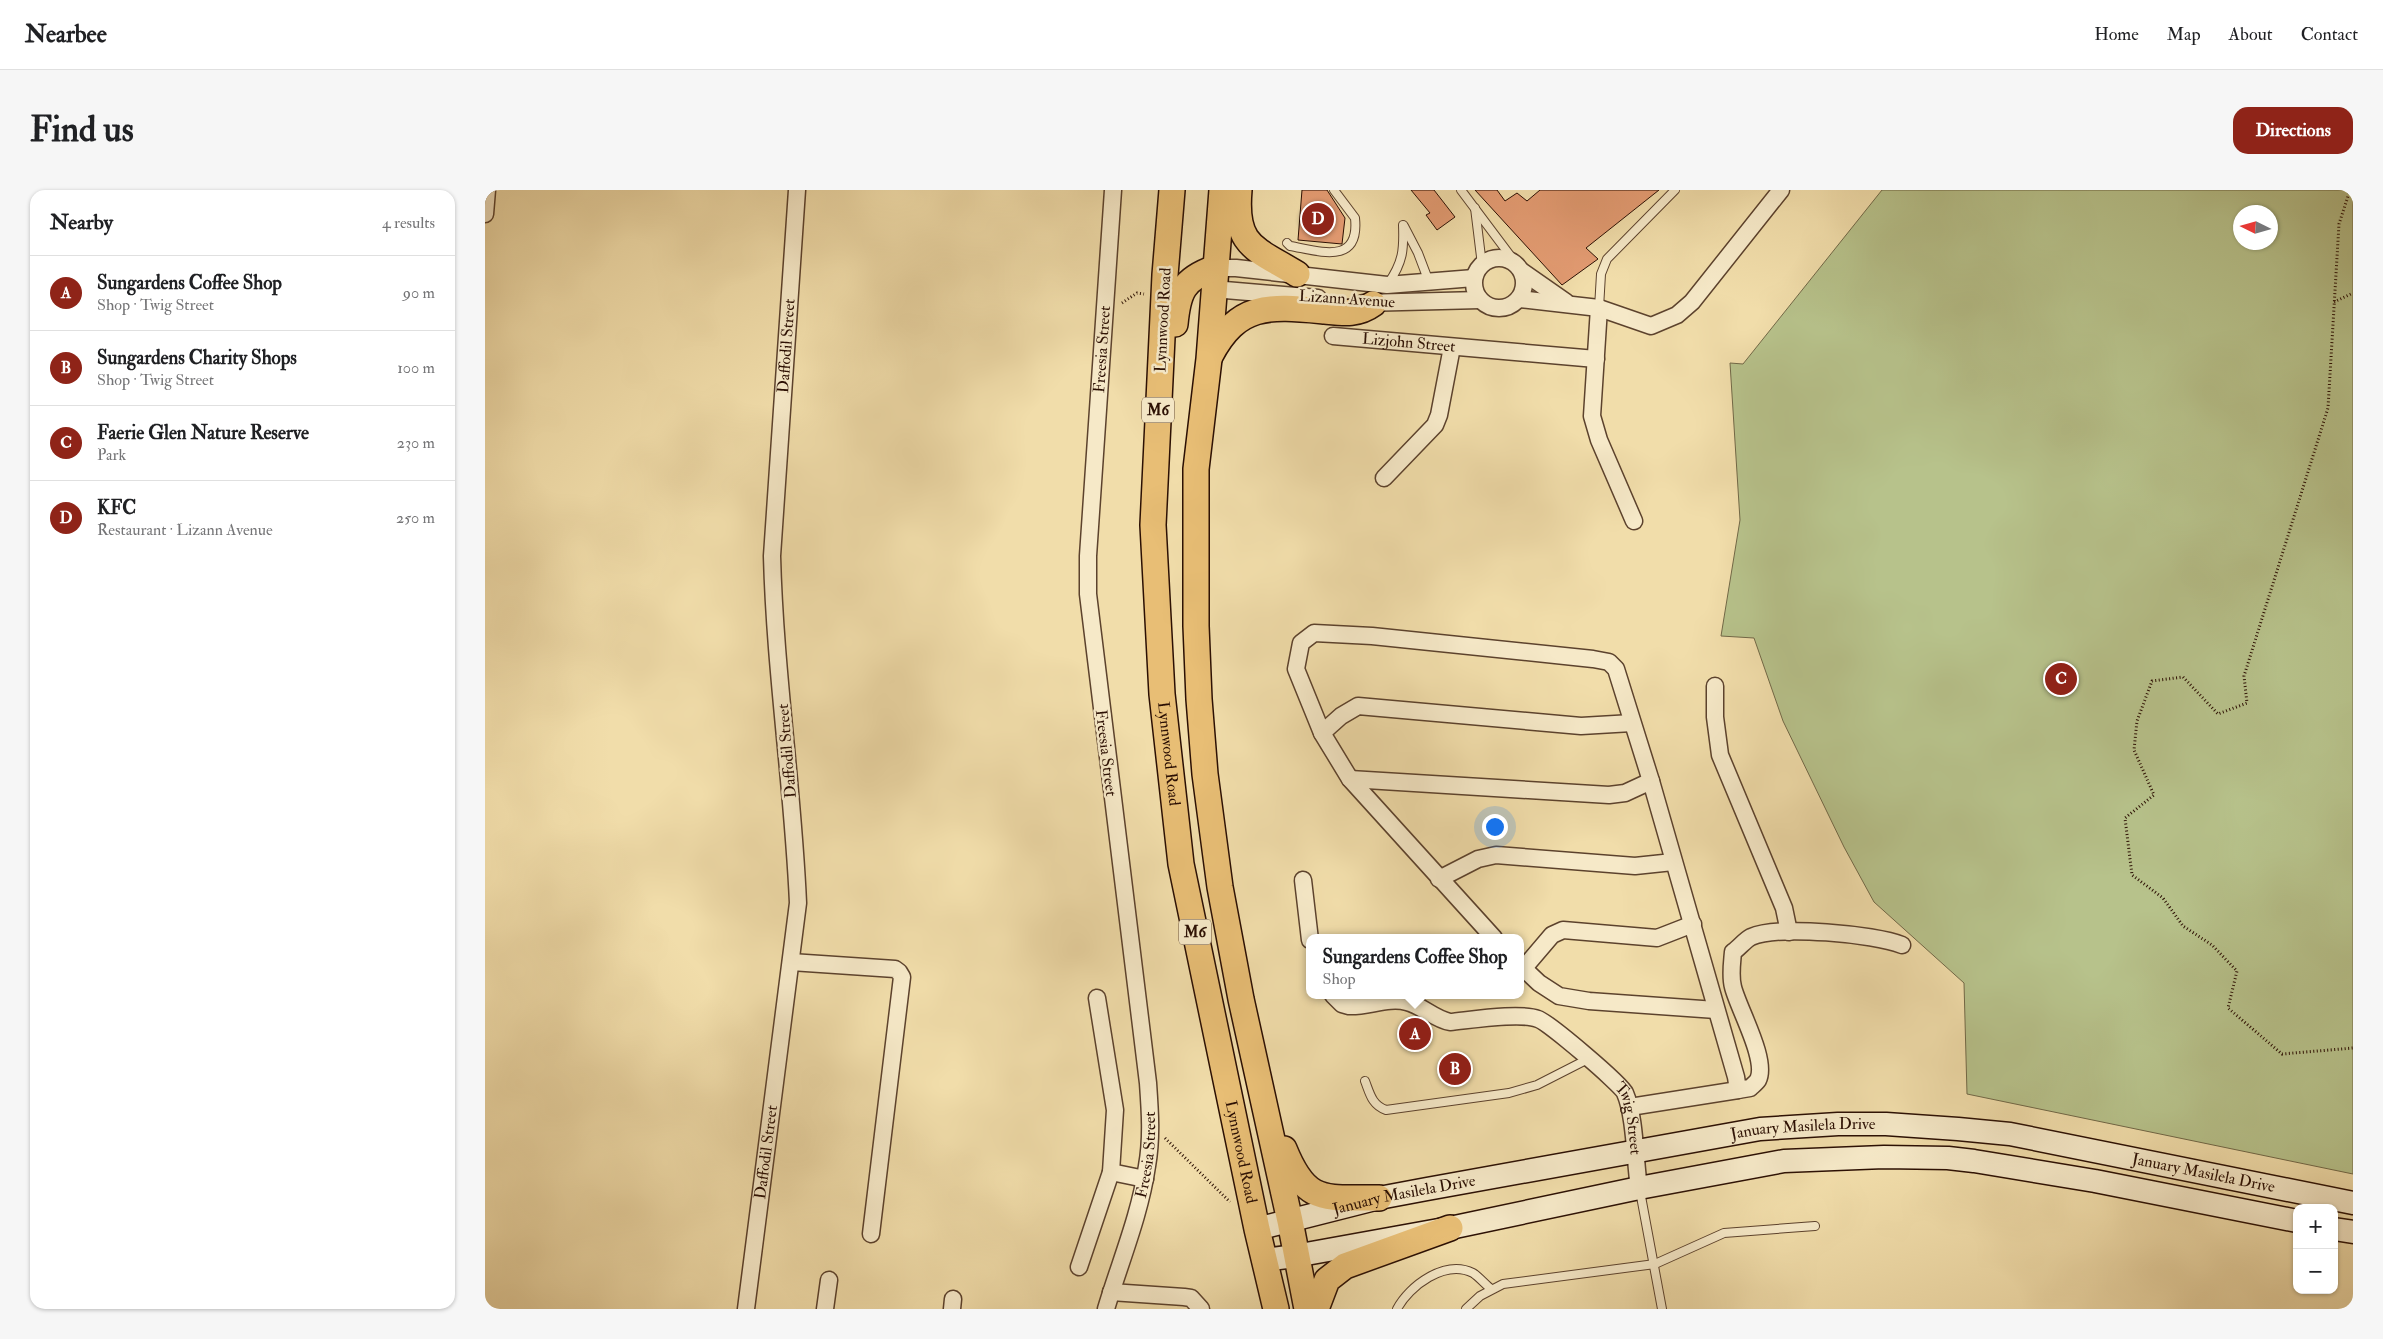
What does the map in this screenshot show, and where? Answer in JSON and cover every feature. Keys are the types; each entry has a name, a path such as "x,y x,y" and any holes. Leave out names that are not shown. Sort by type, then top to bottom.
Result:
{"main road":[{"name":"Lynnwood Road","path":"1172,190 1165,275 1153,525 1162,694 1181,864 1257,1229 1276,1309"},
{"name":"Lynnwood Road","path":"1222,190 1209,359 1196,469 1196,626 1199,699 1205,774 1220,887 1241,999 1290,1221 1295,1256 1307,1309"},
{"path":"1239,190 1240,229 1249,244 1297,274"},
{"path":"1169,224 1170,267 1175,276 1186,284 1214,279"},
{"path":"1160,631 1174,330 1177,299 1186,284"},
{"path":"1209,359 1228,327 1240,318 1259,311 1277,308 1349,314 1363,312 1380,294"},
{"path":"1258,1076 1284,1150 1295,1175 1304,1186 1325,1197 1379,1198"},
{"name":"January Masilela Drive","path":"1257,1229 1379,1198 1760,1128 1838,1124 1958,1128 2010,1134 2353,1203"},
{"name":"January Masilela Drive","path":"1264,1260 1450,1228 1639,1188 1784,1161 1884,1156 1948,1158 2095,1181 2293,1220"},
{"path":"1316,1309 1327,1280 1345,1266 1450,1228"},
{"path":"2338,1229 2353,1232"}],"street":[{"path":"485,214 487,190"},
{"name":"Daffodil Street","path":"746,1309 798,903 796,845 774,611 773,556 797,190"},
{"name":"Freesia Street","path":"1106,1309 1145,1179 1151,1123 1148,1083 1088,594 1088,556 1113,190"},
{"path":"1520,298 1599,308 1651,326 1677,315 1692,302 1781,190"},
{"path":"1521,269 1524,290 1520,298 1505,308 1487,305 1480,300 1474,286 1478,271 1493,258 1500,257 1513,261 1521,269 1568,303"},
{"name":"Lizann Avenue","path":"1214,279 1235,268 1297,274 1380,294 1478,271"},
{"name":"Lizann Avenue","path":"1214,279 1380,294 1480,300"},
{"path":"1599,308 1593,424 1634,521"},
{"name":"Lizjohn Street","path":"1333,336 1452,347 1439,415 1435,425 1384,478"},
{"path":"1452,347 1596,359"},
{"path":"1490,934 1350,779 1322,733 1296,669 1301,643 1315,633 1372,636 1593,659 1609,662 1616,669 1693,924 1738,1090"},
{"path":"1715,686 1715,717 1720,755 1784,908 1789,932"},
{"path":"1322,733 1341,716 1358,706 1581,726 1632,724"},
{"path":"1350,779 1609,795 1625,793 1651,781"},
{"path":"1439,879 1478,859 1496,855 1635,866 1673,862"},
{"path":"1303,880 1309,934"},
{"path":"1524,964 1552,935 1563,930 1657,938 1693,924"},
{"path":"1630,1107 1750,1088 1757,1080 1760,1069 1753,1037 1733,987 1731,973 1733,952 1750,937 1789,932 1886,939 1902,945"},
{"path":"791,962 895,969 902,977 871,1234"},
{"path":"1524,969 1559,996 1589,1002 1716,1010"},
{"path":"1079,1267 1111,1172 1115,1110 1097,998"},
{"name":"Twig Street","path":"1337,999 1342,1004 1349,1006 1392,1000 1407,1002 1442,1020 1450,1022 1532,1017 1543,1021 1623,1088 1630,1107 1639,1188"},
{"path":"1111,1172 1145,1179"},
{"path":"825,1309 829,1280"},
{"path":"1111,1292 1191,1298 1201,1309"}],"lane":[{"path":"1287,243 1290,246 1332,254 1349,248 1353,242 1355,218 1334,190"},
{"path":"1461,190 1521,269"},
{"path":"1599,308 1601,274 1607,259 1675,190"},
{"path":"1475,206 1478,271"},
{"path":"1380,294 1397,271 1404,249 1403,225 1419,253 1429,282"},
{"path":"1365,1081 1371,1098 1378,1107 1386,1110 1509,1093 1537,1084 1588,1059"},
{"name":"Twig Street","path":"1639,1188 1655,1264 1661,1309"},
{"path":"1466,1309 1491,1289 1514,1281 1655,1264 1724,1234 1815,1226"},
{"path":"1397,1309 1404,1297 1417,1285 1438,1274 1451,1271 1460,1270 1474,1274 1491,1289"}],"path":[{"path":"2350,190 2339,224 2328,408 2244,676 2247,703 2218,714 2183,677 2152,681 2137,721 2134,750 2154,795 2125,818 2132,876 2163,898 2183,926 2212,945 2237,972 2227,1008 2282,1054 2353,1048"},
{"path":"1105,308 1115,308 1130,297 1144,293"},
{"path":"2334,302 2353,293"},
{"path":"1151,1123 1257,1229"}],"green space":[{"path":"1882,190 2353,190 2353,1174 1967,1094 1964,983 1874,902 1844,847 1783,721 1754,638 1721,636 1740,520 1730,363 1743,364"}],"building":[{"path":"1302,190 1327,190 1345,218 1342,244 1298,240"},
{"path":"1411,190 1434,190 1455,217 1437,230 1426,215 1430,213"},
{"path":"1475,190 1497,190 1505,201 1517,193 1527,201 1540,190 1659,190 1586,248 1598,259 1562,285"}],"place":[{"name":"KFC","path":"1318,219"},
{"name":"Faerie Glen Nature Reserve","path":"2061,679"},
{"name":"Sungardens Coffee Shop","path":"1415,1034"},
{"name":"Sungardens Charity Shops","path":"1455,1069"}]}
